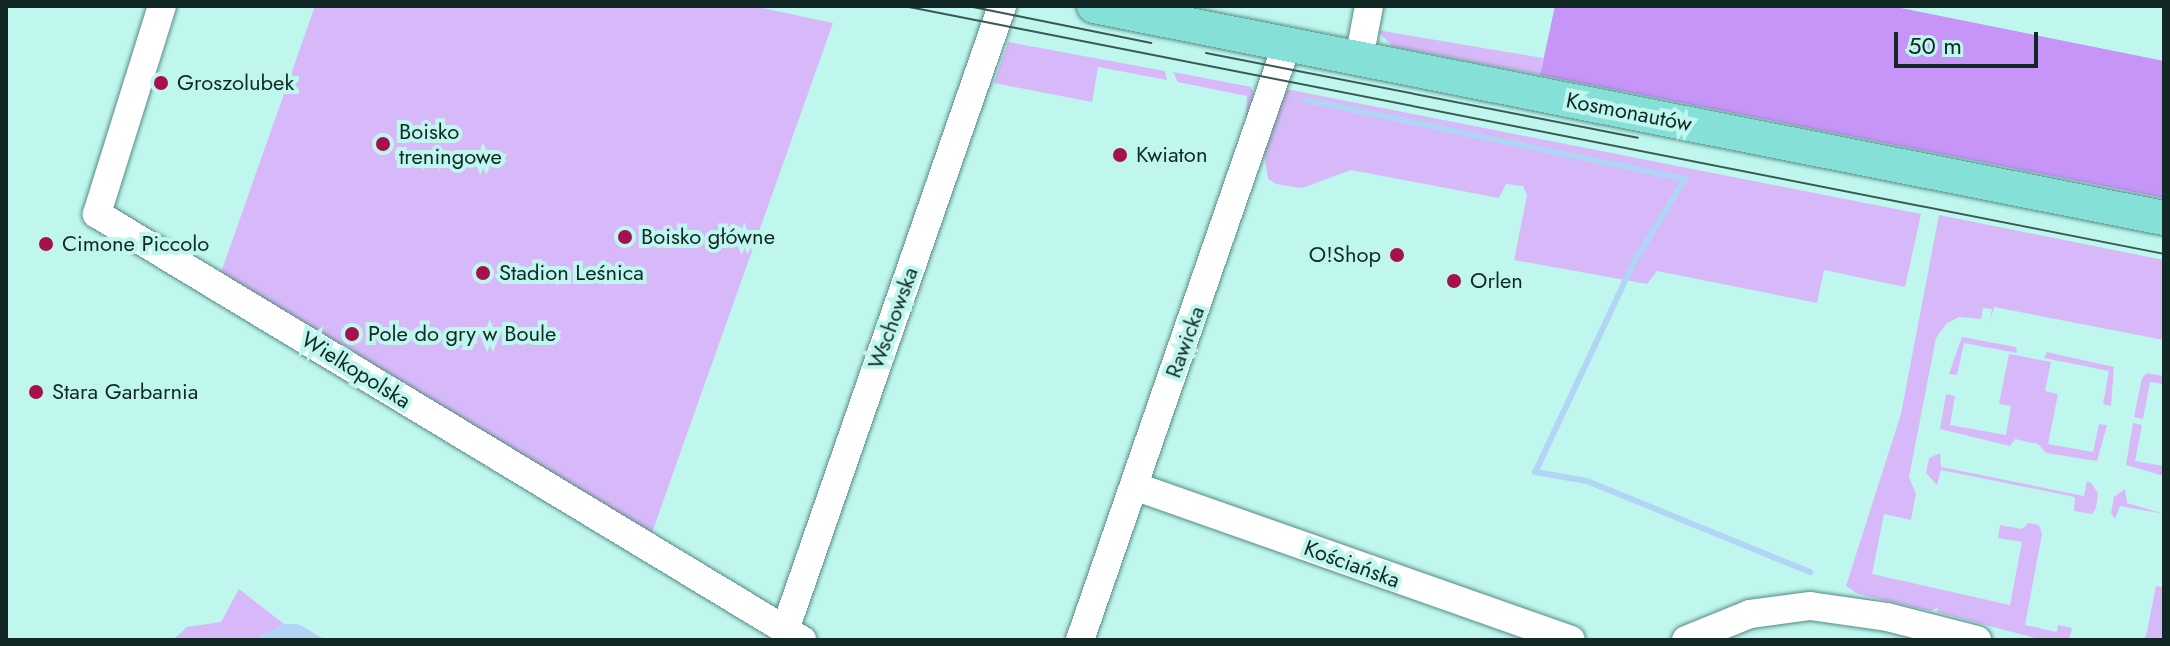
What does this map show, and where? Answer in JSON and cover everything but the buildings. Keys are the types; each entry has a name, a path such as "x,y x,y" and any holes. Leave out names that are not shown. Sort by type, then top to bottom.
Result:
{"main road":[{"name":"Kosmonautów","path":"1094,6 2164,218"}],"street":[{"name":"Wielkopolska","path":"162,6 97,214 793,635"},
{"name":"Wschowska","path":"793,635 1002,6"},
{"path":"1359,59 1369,6"},
{"name":"Rawicka","path":"1080,640 1287,44"},
{"name":"Kościańska","path":"1134,486 1571,640"},
{"path":"1686,640 1750,614 1810,606 1887,617 1977,640"}],"shaded area":[{"name":"Stadion Leśnica","path":"315,6 753,6 833,23 650,538 219,278"},
{"path":"1555,6 1891,6 2164,61 2164,198 1540,75"},
{"path":"1377,30 1543,58 1540,75 1392,46"},
{"path":"1008,42 1165,71 1167,80 1098,67 1092,102 994,83"},
{"path":"1173,72 1251,87 1254,93 1246,120 1247,96 1178,82"},
{"path":"1286,89 1921,214 1905,287 1824,270 1817,303 1657,271 1647,284 1514,260 1527,195 1523,186 1506,184 1499,198 1351,170 1302,188 1276,184 1268,179 1264,154"},
{"path":"1939,215 2164,260 2164,340 1994,307 1990,322 1992,309 1983,308 1981,319 1959,317 1947,323 1936,338 1909,477 1916,494 1911,520 1884,514 1872,574 2010,605 2022,542 1998,538 2000,525 2022,529 2028,523 2039,525 2042,534 2025,625 2057,632 2058,625 2072,628 2069,640 2042,640 1937,612 1938,607 1931,611 1858,594 1846,586 1901,414"},
{"path":"1962,337 2016,347 2017,353 1964,343 1957,375 1949,374"},
{"path":"2047,352 2114,367 2111,406 2103,404 2109,371 2044,358"},
{"path":"2009,354 2051,362 2045,391 2058,394 2048,444 2093,452 2099,424 2107,425 2097,461 2046,453 2038,444 2015,439 2010,446 1940,429 1946,394 1955,396 1950,425 2006,435 2011,406 1999,404"},
{"path":"2147,373 2164,376 2164,384 2150,382 2143,419 2134,417 2142,378"},
{"path":"2133,423 2142,425 2135,461 2164,466 2164,476 2126,465"},
{"path":"1940,453 1941,467 2084,496 2087,481 2098,493 2096,508 2092,514 2074,511 2075,497 1941,470 1937,485 1926,473 1929,458"},
{"path":"2125,489 2127,503 2164,514 2120,506 2115,519 2111,513 2114,497"},
{"path":"2156,586 2164,588 2164,640 2141,640 2146,636"},
{"path":"239,589 284,624 255,640 173,640 187,627 221,622"}],"water":[{"path":"284,624 298,624 326,640 255,640"}],"waterway":[{"path":"1306,100 1685,179 1634,262 1535,472 1587,481 1810,572"}],"tram line":[{"path":"904,6 2164,254"},
{"path":"968,6 1151,43"},
{"path":"1206,53 1638,138"}],"place":[{"name":"Groszolubek","path":"161,83"},
{"name":"Boisko treningowe","path":"383,144"},
{"name":"Kwiaton","path":"1120,155"},
{"name":"Boisko główne","path":"625,237"},
{"name":"Cimone Piccolo","path":"46,244"},
{"name":"O!Shop","path":"1397,255"},
{"name":"Stadion Leśnica","path":"483,273"},
{"name":"Orlen","path":"1454,281"},
{"name":"Pole do gry w Boule","path":"352,334"},
{"name":"Stara Garbarnia","path":"36,392"}]}
